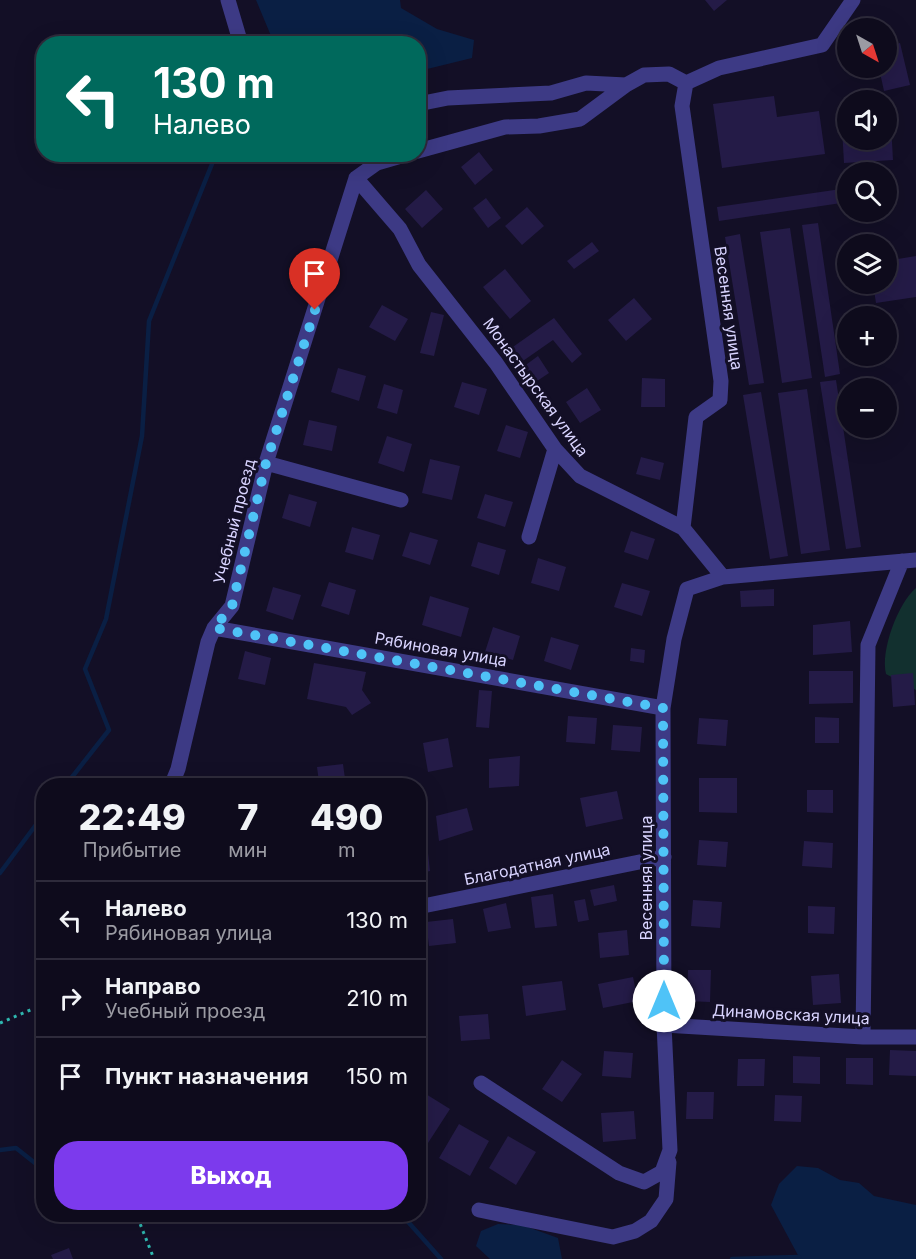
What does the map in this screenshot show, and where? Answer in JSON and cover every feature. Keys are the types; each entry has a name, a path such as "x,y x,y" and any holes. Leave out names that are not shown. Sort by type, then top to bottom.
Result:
{"street":[{"path":"228,0 239,36"},
{"path":"426,150 505,128 539,126 580,119 626,85 644,75 669,74 686,83 719,68 822,45 853,0"},
{"path":"426,103 448,99 551,93 586,83 626,85"},
{"name":"Весенняя улица","path":"682,528 696,417 720,400 721,381 682,106 686,83"},
{"path":"356,178 380,162"},
{"name":"Монастырская улица","path":"356,178 400,229 419,265 464,320 555,449 580,476 682,528 723,577"},
{"name":"Учебный проезд","path":"174,778 208,642 214,628 232,606 266,463 356,178"},
{"path":"528,537 555,449"},
{"path":"266,463 401,500"},
{"path":"723,577 909,560"},
{"path":"863,1037 868,645 909,560"},
{"name":"Весенняя улица","path":"479,1210 613,1237 635,1231 651,1221 666,1199 670,1150 664,1025 663,708 674,639 687,589 723,577"},
{"name":"Рябиновая улица","path":"214,628 663,708"},
{"name":"Благодатная улица","path":"426,905 664,857"},
{"name":"Динамовская улица","path":"664,1025 863,1037 916,1037"},
{"path":"481,1083 619,1173 644,1182 662,1172 670,1150"}],"path":[{"path":"0,1023 36,1007"},
{"path":"139,1222 154,1259"}],"green space":[{"path":"916,588 916,690 886,674 885,664 892,628 909,595"}],"water":[{"path":"256,0 400,0 401,8 437,29 474,40 472,58 426,69 426,36 271,36"},
{"path":"797,1166 818,1168 840,1180 859,1183 874,1196 916,1205 916,1259 800,1259 771,1205 779,1184"},
{"path":"498,1224 522,1225 558,1238 562,1259 490,1259 476,1246 481,1231"}],"building":[{"path":"705,0 727,0 714,11"},
{"path":"900,43 910,85 884,90 881,78 897,78 897,44"},
{"path":"774,96 777,117 819,111 825,154 722,168 713,104"},
{"path":"843,150 892,150 893,160 844,162"},
{"path":"479,152 493,170 475,185 461,167"},
{"path":"426,190 443,209 422,228 405,209"},
{"path":"837,190 837,204 719,221 717,207"},
{"path":"486,198 501,218 488,228 473,208"},
{"path":"527,207 544,226 522,245 505,226"},
{"path":"818,223 837,366 840,374 825,377 802,225"},
{"path":"790,228 812,378 782,383 760,232"},
{"path":"740,234 764,383 749,385 725,237"},
{"path":"592,242 599,251 574,269 567,261"},
{"path":"916,256 916,297 876,303 875,294 897,294 897,259"},
{"path":"505,269 531,301 510,319 483,287"},
{"path":"634,298 652,319 626,341 608,320"},
{"path":"382,305 408,319 395,341 369,327"},
{"path":"431,312 444,315 434,356 420,353"},
{"path":"554,318 582,354 572,363 553,340 520,363 510,349"},
{"path":"538,356 549,373 534,383 523,367"},
{"path":"338,368 366,376 359,401 331,392"},
{"path":"642,378 665,379 665,407 641,407"},
{"path":"836,380 837,438 845,438 861,547 846,549 820,382"},
{"path":"462,382 487,389 479,415 454,407"},
{"path":"384,384 403,390 397,414 377,408"},
{"path":"587,388 601,410 580,423 566,402"},
{"path":"807,389 830,550 801,554 778,393"},
{"path":"761,392 788,556 770,559 743,395"},
{"path":"309,420 337,426 332,451 303,445"},
{"path":"506,425 528,432 520,458 497,451"},
{"path":"387,436 412,444 404,472 378,463"},
{"path":"641,457 664,463 660,480 636,474"},
{"path":"430,459 460,466 452,500 422,493"},
{"path":"289,494 317,502 310,527 282,518"},
{"path":"485,494 513,502 505,527 477,518"},
{"path":"352,527 380,535 373,560 345,552"},
{"path":"631,531 655,539 648,560 624,552"},
{"path":"410,532 438,540 430,565 402,556"},
{"path":"478,542 506,550 499,575 471,566"},
{"path":"538,558 566,567 559,591 531,583"},
{"path":"329,582 356,590 349,615 321,606"},
{"path":"622,583 650,591 642,616 614,607"},
{"path":"273,587 301,595 293,620 266,611"},
{"path":"774,589 774,606 741,607 740,591"},
{"path":"430,596 469,608 461,637 422,625"},
{"path":"850,621 852,652 813,655 813,625"},
{"path":"493,627 520,636 513,660 485,652"},
{"path":"551,637 579,645 571,670 544,661"},
{"path":"631,648 645,650 644,663 630,661"},
{"path":"245,651 271,658 265,685 238,679"},
{"path":"314,663 366,672 362,690 371,703 352,715 346,707 307,699"},
{"path":"809,671 853,671 853,703 809,704"},
{"path":"913,673 915,705 893,707 891,675"},
{"path":"479,690 492,691 489,728 476,727"},
{"path":"568,716 597,718 595,744 566,742"},
{"path":"815,717 839,718 839,743 815,743"},
{"path":"699,718 728,720 726,746 697,744"},
{"path":"613,725 642,727 640,752 611,750"},
{"path":"448,738 453,767 428,772 423,743"},
{"path":"520,756 519,786 489,788 489,759"},
{"path":"343,764 345,778 318,778 317,767"},
{"path":"699,778 737,778 737,813 699,812"},
{"path":"807,790 833,790 833,813 807,812"},
{"path":"617,791 623,819 586,827 580,798"},
{"path":"467,808 473,830 439,841 436,816"},
{"path":"699,840 728,842 726,867 697,865"},
{"path":"804,841 833,843 832,868 802,866"},
{"path":"426,844 430,871 426,872"},
{"path":"614,885 617,901 594,906 590,890"},
{"path":"553,894 557,926 535,928 531,897"},
{"path":"585,899 589,920 578,922 574,901"},
{"path":"693,900 722,902 720,928 691,926"},
{"path":"506,903 511,928 488,932 483,909"},
{"path":"808,906 835,907 834,934 808,933"},
{"path":"453,919 456,943 429,946 426,922"},
{"path":"627,930 629,955 600,958 598,933"},
{"path":"688,970 711,970 710,1002 687,1001"},
{"path":"839,974 841,1003 813,1005 811,976"},
{"path":"633,977 638,1001 603,1008 598,984"},
{"path":"562,981 566,1010 526,1016 522,986"},
{"path":"488,1014 490,1039 461,1041 459,1016"},
{"path":"890,1050 916,1051 916,1076 889,1075"},
{"path":"604,1051 633,1053 631,1078 602,1076"},
{"path":"793,1056 820,1057 820,1084 793,1083"},
{"path":"846,1058 873,1058 873,1085 846,1084"},
{"path":"738,1059 765,1059 764,1086 737,1086"},
{"path":"562,1060 582,1074 562,1102 542,1089"},
{"path":"687,1092 714,1092 713,1119 686,1119"},
{"path":"426,1094 450,1109 428,1143 426,1142"},
{"path":"775,1095 802,1096 801,1122 774,1121"},
{"path":"634,1111 636,1139 603,1142 601,1113"},
{"path":"459,1124 489,1141 470,1176 439,1158"},
{"path":"508,1136 536,1152 516,1185 489,1168"},
{"path":"69,1248 73,1259 53,1259 51,1255"}],"waterway":[{"path":"71,778 109,730 85,669 106,619 142,436 149,321 213,162"},
{"path":"0,873 36,825"},
{"path":"0,1150 16,1148 36,1164"},
{"path":"408,1222 441,1259"},
{"path":"732,1259 799,1257"}],"route":[{"path":"315,310 266,463 232,606 214,628 663,708 664,1001"}]}
